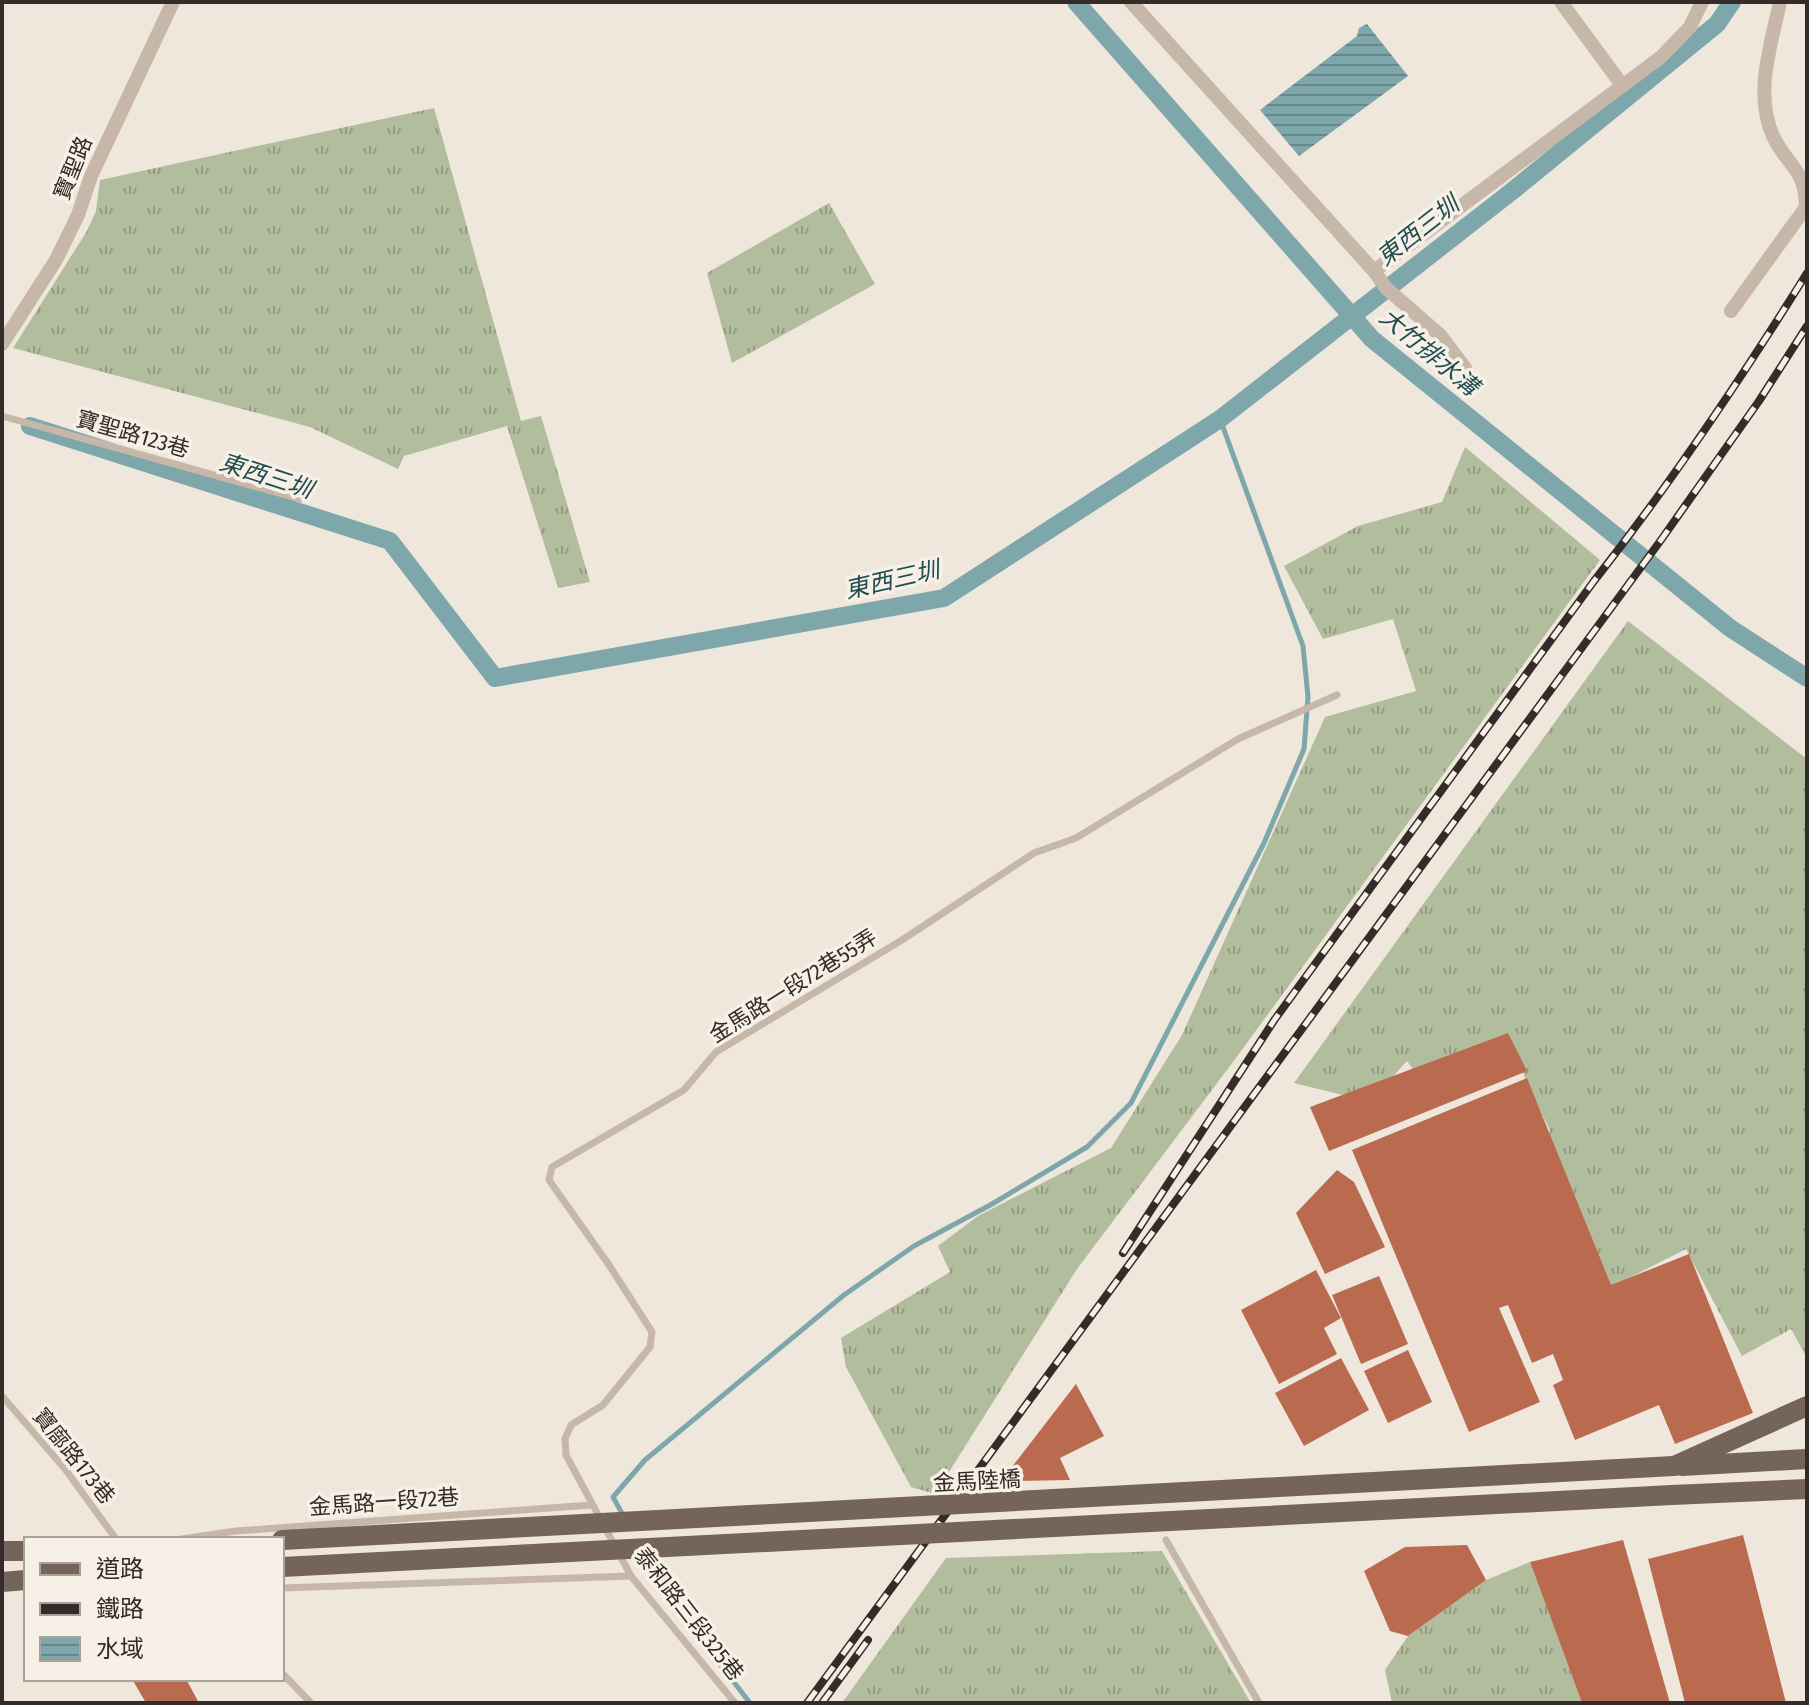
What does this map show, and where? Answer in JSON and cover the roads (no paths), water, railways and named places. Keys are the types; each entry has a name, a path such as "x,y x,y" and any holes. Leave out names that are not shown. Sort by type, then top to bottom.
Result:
{"main road":[{"path":"1674,1466 1807,1406"},
{"name":"金馬陸橋","path":"284,1540 1807,1459"},
{"path":"284,1567 1807,1489"},
{"path":"2,1551 24,1551"},
{"path":"2,1582 24,1580"}],"street":[{"name":"寶聖路","path":"2,344 56,260 78,215 91,176 173,2"},
{"path":"1131,2 1386,288 1440,335 1465,368"},
{"path":"1561,2 1622,85"},
{"path":"1374,271 1661,57 1690,27 1702,2"},
{"path":"1731,311 1806,207 1806,185 1773,136 1763,86 1780,2"}],"lane":[{"name":"寶聖路123巷","path":"2,416 300,499"},
{"name":"金馬路一段72巷55弄","path":"591,1505 566,1455 565,1439 571,1425 603,1405 637,1364 650,1347 652,1332 549,1180 552,1167 684,1090 716,1052 902,940 1034,853 1076,838 1238,739 1337,695"},
{"name":"寶廍路173巷","path":"2,1396 65,1469 115,1537"},
{"name":"金馬路一段72巷","path":"195,1537 236,1531 591,1505"},
{"name":"泰和路三段325巷","path":"591,1505 631,1576 735,1703"},
{"path":"1166,1540 1259,1703"},
{"path":"284,1588 631,1576"},
{"path":"284,1675 311,1703"}],"water":[{"path":"1367,24 1408,76 1299,156 1260,110 1357,36 1359,28"}],"waterway":[{"name":"大竹排水溝","path":"1076,2 1372,339 1730,628 1807,678"},
{"name":"東西三圳","path":"30,426 390,541 495,678 944,598 1220,419 1511,192 1717,24 1732,2"},
{"path":"624,1517 613,1497 645,1460 844,1295 914,1246 1087,1147 1131,1103 1264,843 1304,749 1308,697 1303,646 1220,419"},
{"path":"645,1554 669,1598 750,1703"}],"railway":[{"path":"1123,1253 1275,1019 1678,468 1807,273"},
{"path":"807,1703 1661,540 1759,401 1807,326"},
{"path":"822,1703 868,1640"}]}
